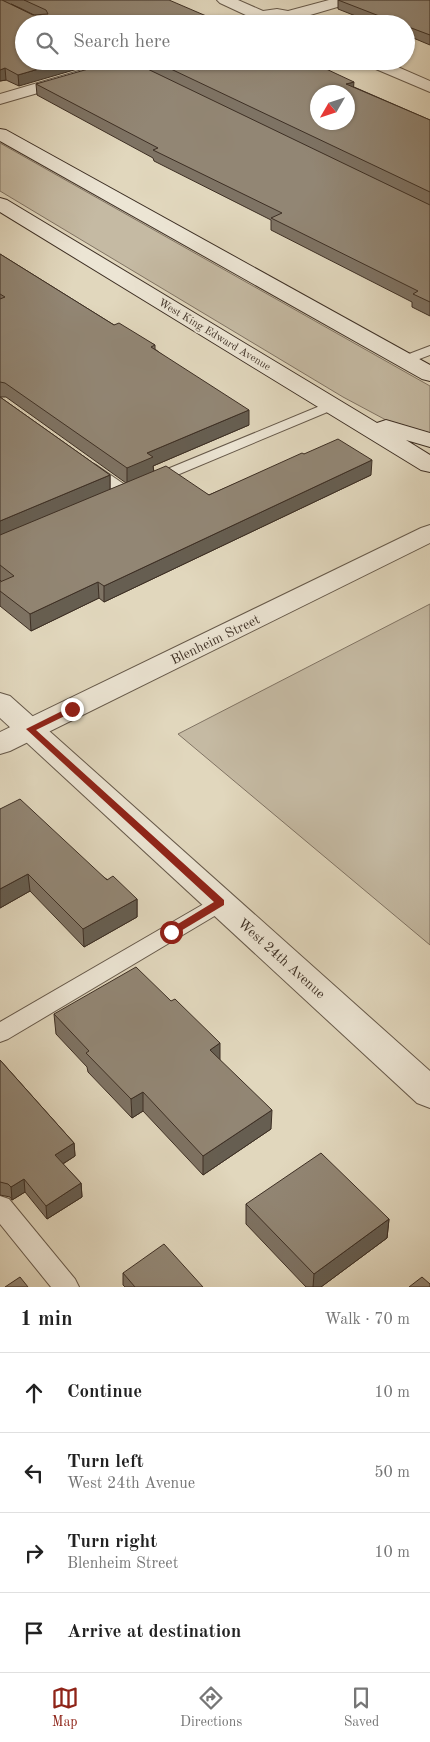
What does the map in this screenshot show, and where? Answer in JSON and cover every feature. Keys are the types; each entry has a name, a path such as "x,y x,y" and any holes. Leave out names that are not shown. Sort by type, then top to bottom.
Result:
{"main road":[{"path":"225,0 251,15"},
{"path":"304,15 346,0"},
{"path":"0,100 106,70"},
{"path":"391,70 430,87"},
{"path":"0,134 430,374"},
{"name":"West King Edward Avenue","path":"0,204 430,465"},
{"path":"332,404 384,427 430,440"},
{"name":"Blenheim Street","path":"0,744 430,533"},
{"name":"West 24th Avenue","path":"0,702 430,1093"}],"lane":[{"path":"406,360 430,350"},
{"path":"107,500 332,404"},
{"path":"78,458 125,492"},
{"path":"0,1033 221,903"},
{"path":"0,1206 66,1287"}],"shaded area":[{"path":"0,143 430,386 430,433 386,420 343,397 0,191"},
{"path":"430,604 430,945 178,734"}],"building":[{"path":"0,0 2,0 33,15 15,15 15,70 35,70 18,75 5,68 0,70"},
{"path":"24,0 169,0 204,15 33,15 48,14 46,10"},
{"path":"338,0 430,0 430,35 415,29 415,15 377,15"},
{"path":"85,70 150,70 430,205 430,302 413,294 418,291 271,218 282,213 153,150 158,148 36,84"},
{"path":"173,70 328,70 354,82 346,84 348,85 310,85 310,130 355,130 355,88 430,120 430,192"},
{"path":"0,254 114,325 119,323 155,345 151,347 249,410 147,453 153,457 127,468 5,383 0,382 0,299 5,297 0,294"},
{"path":"0,397 110,475 0,521"},
{"path":"338,439 372,460 104,586 98,582 30,614 0,591 0,582 14,576 0,565 0,535 166,466 209,495"},
{"path":"20,799 107,880 113,876 137,899 83,929 28,874 0,889 0,809"},
{"path":"136,967 171,1001 175,999 220,1043 210,1050 272,1110 203,1156 143,1092 131,1099 86,1053 89,1051 54,1014"},
{"path":"0,1060 74,1143 55,1155 81,1183 46,1206 24,1179 11,1187 0,1182"},
{"path":"321,1153 389,1219 314,1274 246,1204"},
{"path":"164,1244 203,1287 135,1287 123,1273"},
{"path":"20,1277 28,1287 5,1287"},
{"path":"422,1277 430,1284 430,1287 409,1287"}],"route":[{"path":"72,709 31,729 221,903 171,932"}]}
